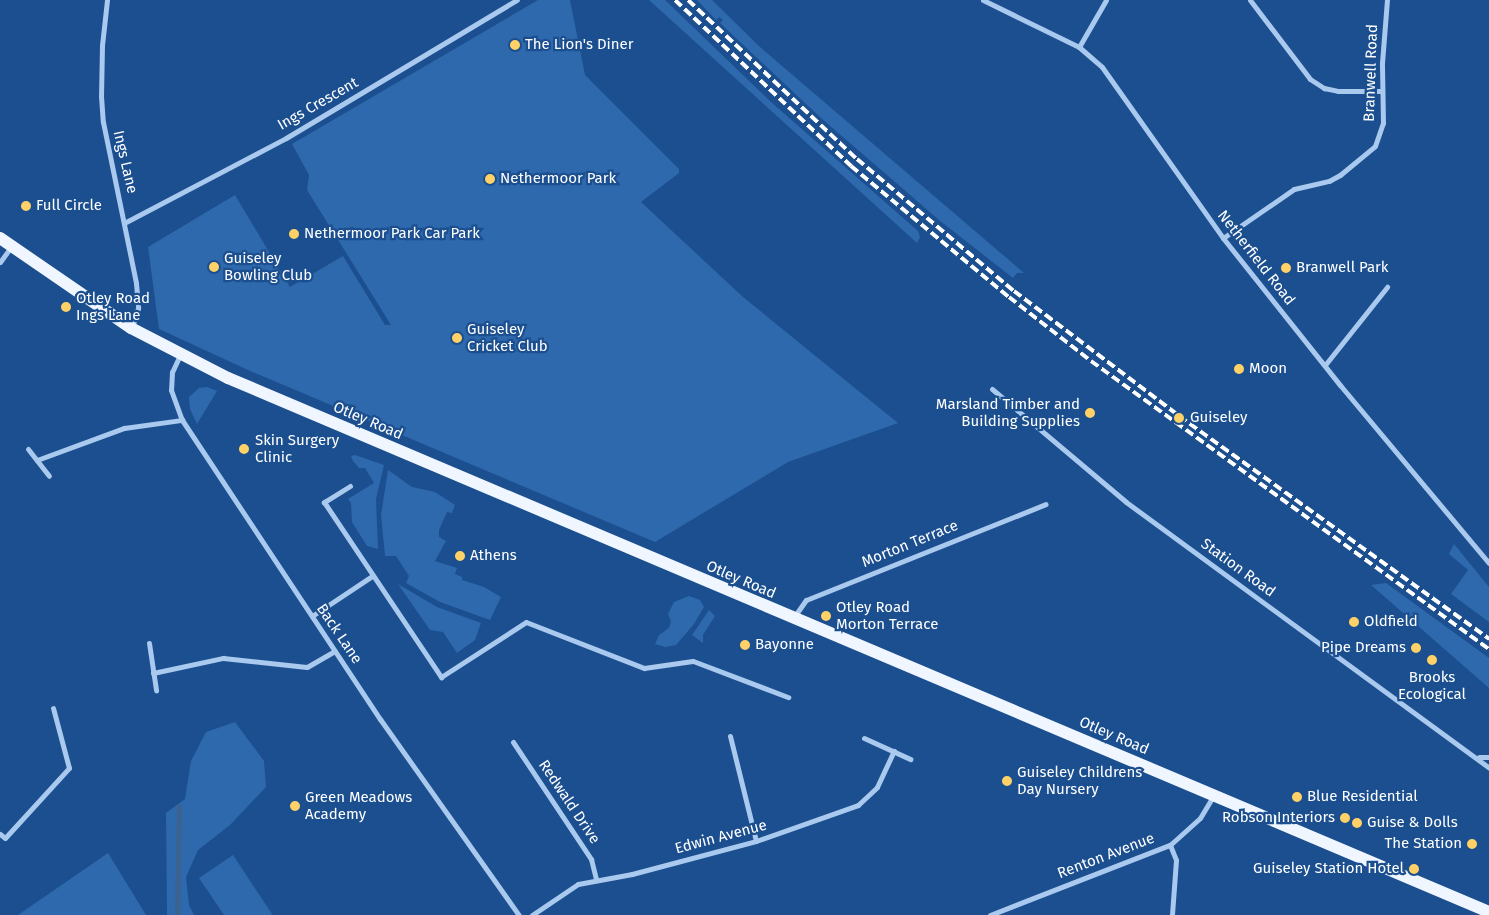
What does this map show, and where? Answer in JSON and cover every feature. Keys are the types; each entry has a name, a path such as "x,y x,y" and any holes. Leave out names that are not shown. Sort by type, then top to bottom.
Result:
{"main road":[{"name":"Otley Road","path":"0,238 131,328 180,355 308,414 1489,912"}],"street":[{"name":"Ings Lane","path":"107,0 101,53 103,122 126,222 138,308 131,328"},
{"name":"Ings Crescent","path":"126,222 286,138 517,0"},
{"name":"Netherfield Road","path":"983,0 1079,48 1102,67 1224,238 1324,366 1489,563"},
{"path":"1079,48 1106,0"},
{"path":"1250,0 1310,79 1324,88 1338,91 1382,90"},
{"name":"Branwell Road","path":"1224,238 1288,193 1330,181 1368,153 1381,135 1383,124 1382,90 1387,0"},
{"path":"0,262 11,247"},
{"path":"1324,366 1387,287"},
{"name":"Back Lane","path":"180,355 172,372 171,390 182,420 335,651 519,915"},
{"name":"Station Road","path":"992,389 1126,502 1479,757 1489,768"},
{"path":"36,460 124,428 182,420"},
{"path":"28,449 49,476"},
{"path":"350,486 324,502 441,678 526,622 644,668 693,661 788,697"},
{"name":"Morton Terrace","path":"793,620 806,600 1046,504"},
{"path":"312,616 372,576"},
{"path":"149,643 156,690"},
{"path":"153,673 223,658 307,666 335,651"},
{"path":"2,836 45,798 69,768 53,708"},
{"path":"730,736 756,841"},
{"path":"864,738 910,759"},
{"name":"Redwald Drive","path":"514,742 591,859 596,879"},
{"name":"Edwin Avenue","path":"532,915 568,888 596,879 632,874 756,841 858,805 877,787 894,751"},
{"path":"1479,757 1489,757"},
{"name":"Renton Avenue","path":"990,915 1170,845 1200,818 1213,796"},
{"path":"1170,845 1176,860 1172,915"}],"shaded area":[{"path":"538,0 570,0 585,75 679,169 679,173 641,202 743,297 898,423 788,462 655,542 248,370 159,329 148,247 235,195 290,287 343,256 385,325 391,325 307,190 309,175 292,144"},
{"path":"649,0 665,0 771,102 918,231 920,237 917,243"},
{"path":"697,0 712,0 760,47 1024,273 1017,273 1013,278 939,220 821,118 720,23 723,20 719,17 716,20"},
{"path":"207,387 217,391 197,424 190,409 189,397 199,388"},
{"path":"355,455 384,465 376,499 378,549 367,546 352,522 351,503 348,499 374,483 365,468 359,468 353,461 351,456"},
{"path":"388,470 412,487 435,492 455,505 452,513 447,512 439,530 439,537 446,541 435,561 457,568 455,574 462,577 462,580 484,587 501,597 490,620 440,602 406,583 409,576 396,556 385,556 381,515"},
{"path":"1454,544 1489,587 1489,622 1451,594 1468,570 1449,554"},
{"path":"1386,583 1489,658 1489,688 1371,585"},
{"path":"398,584 437,607 481,623 475,640 457,653 443,632 430,630"},
{"path":"689,596 700,600 704,607 694,624 676,645 665,647 655,644 659,635 669,628 671,622 668,614 674,602"},
{"path":"709,610 715,616 703,635 703,643 692,635"},
{"path":"235,722 264,761 266,787 230,825 198,850 186,877 189,905 194,915 167,915 166,813 185,799 191,761 206,732"},
{"path":"108,853 146,915 18,915"},
{"path":"233,855 271,915 224,915 199,878"}],"waterway":[{"path":"177,915 179,806"}],"railway":[{"path":"675,0 851,166 1009,297 1091,361 1489,649"},
{"path":"688,0 857,159 1014,291 1179,416 1489,639"}],"place":[{"name":"The Lion's Diner","path":"515,45"},
{"name":"Nethermoor Park","path":"490,179"},
{"name":"Full Circle","path":"26,206"},
{"name":"Nethermoor Park Car Park","path":"294,234"},
{"name":"Guiseley Bowling Club","path":"214,267"},
{"name":"Branwell Park","path":"1286,268"},
{"name":"Otley Road Ings Lane","path":"66,307"},
{"name":"Guiseley Cricket Club","path":"457,338"},
{"name":"Moon","path":"1239,369"},
{"name":"Marsland Timber and Building Supplies","path":"1090,413"},
{"name":"Guiseley","path":"1179,418"},
{"name":"Skin Surgery Clinic","path":"244,449"},
{"name":"Athens","path":"460,556"},
{"name":"Otley Road Morton Terrace","path":"826,616"},
{"name":"Oldfield","path":"1354,622"},
{"name":"Bayonne","path":"745,645"},
{"name":"Pipe Dreams","path":"1416,648"},
{"name":"Brooks Ecological","path":"1432,660"},
{"name":"Guiseley Childrens Day Nursery","path":"1007,781"},
{"name":"Blue Residential","path":"1297,797"},
{"name":"Green Meadows Academy","path":"295,806"},
{"name":"Robson Interiors","path":"1345,818"},
{"name":"Guise & Dolls","path":"1357,823"},
{"name":"The Station","path":"1472,844"},
{"name":"Guiseley Station Hotel","path":"1414,869"}]}
